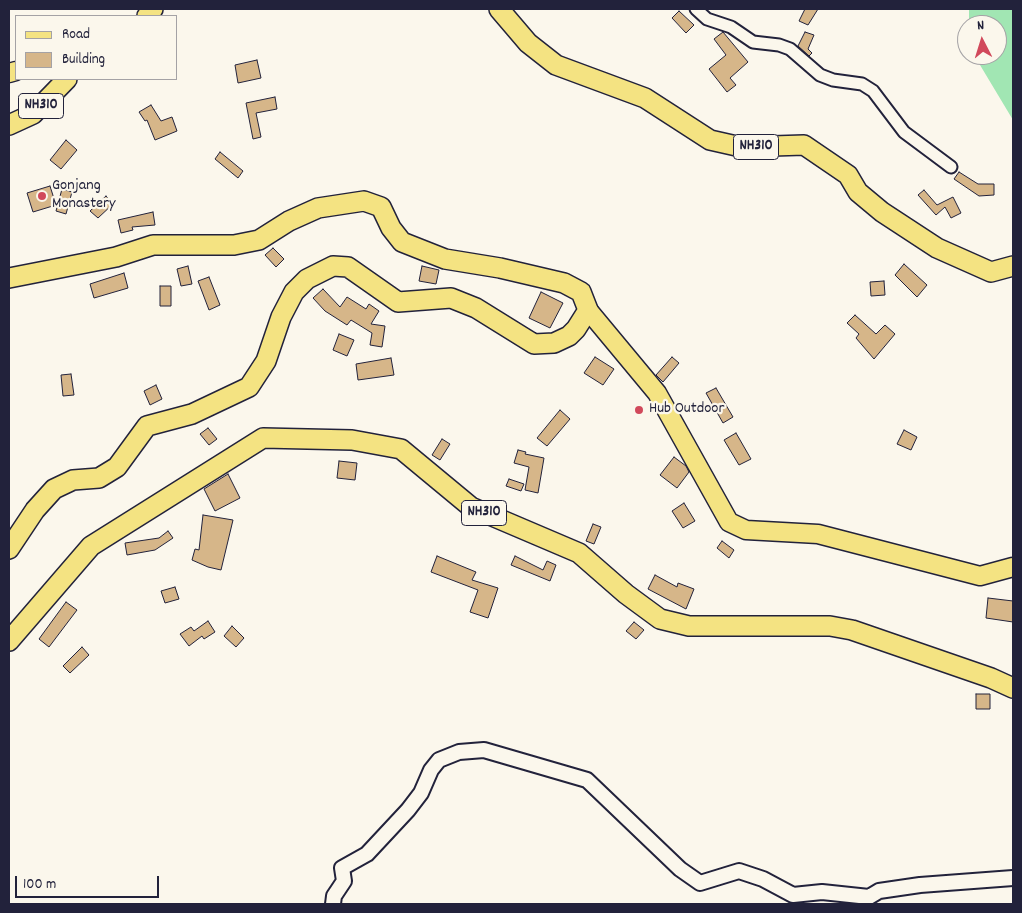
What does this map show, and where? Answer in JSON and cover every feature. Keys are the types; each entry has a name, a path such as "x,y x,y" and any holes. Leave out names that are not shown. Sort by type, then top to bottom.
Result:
{"highway":[{"name":"NH310","path":"499,9 528,43 556,65 645,98 710,140 741,147 804,145 848,176 858,192 882,212 937,248 991,272 1013,266"},
{"name":"NH310","path":"9,124 34,114 66,80"},
{"path":"9,278 116,257 153,245 234,245 259,240 289,221 318,208 364,201 381,208 391,228 402,242 445,259 500,268 564,284 581,292 588,310 576,329 569,336 554,344 534,344 476,308 451,298 398,302 348,267 333,266 307,279 294,292 281,317 266,361 249,387 192,414 147,426 117,467 98,478 73,480 54,489 35,510 9,550"},
{"name":"NH310","path":"9,641 91,546 263,438 352,440 401,448 471,507 579,554 626,594 660,619 689,626 830,626 852,630 991,678 1013,688"}],"main road":[{"path":"588,310 657,393 729,522 746,530 818,534 980,576 1013,567"}],"street":[{"path":"696,9 707,19 732,27 753,42 779,45 790,49 820,74 833,80 862,84 873,91 904,132 951,167"},
{"path":"334,904 334,896 344,882 342,868 367,854 408,810 421,793 431,770 439,760 459,752 484,750 587,780 609,804 680,869 700,883 739,871 763,879 793,895 822,892 869,897 879,891 920,885 1013,878"}],"green space":[{"path":"969,9 1013,9 1013,120 980,65 1007,65 1007,15 969,15"}],"building":[{"path":"805,9 818,9 808,25 799,21"},
{"path":"679,11 694,25 686,33 672,18"},
{"path":"723,32 748,62 730,78 736,85 727,92 709,69 726,55 714,39"},
{"path":"805,32 814,35 808,49 812,53 809,56 798,46"},
{"path":"257,60 261,78 238,83 235,65"},
{"path":"275,97 277,109 256,113 261,137 253,139 246,103"},
{"path":"151,105 161,121 172,117 177,131 155,140 147,120 145,121 139,112"},
{"path":"66,140 77,150 61,169 50,160"},
{"path":"220,152 243,171 238,178 215,159"},
{"path":"959,172 978,184 994,184 994,195 979,196 954,179"},
{"path":"50,186 56,205 33,212 27,193"},
{"path":"62,189 72,192 66,214 56,211"},
{"path":"924,190 937,205 953,197 961,213 951,218 945,207 936,215 918,195"},
{"path":"106,196 113,204 98,218 90,211"},
{"path":"153,212 155,225 132,227 133,230 121,233 118,220"},
{"path":"273,248 284,259 276,267 265,255"},
{"path":"904,264 927,285 917,297 895,275"},
{"path":"188,266 192,284 181,286 177,269"},
{"path":"422,266 439,270 436,284 419,281"},
{"path":"124,273 128,288 94,298 90,284"},
{"path":"209,277 220,305 209,310 198,281"},
{"path":"884,281 885,295 871,296 870,282"},
{"path":"160,286 171,286 171,306 160,306"},
{"path":"323,289 340,307 347,297 366,309 369,304 379,311 371,324 385,326 382,347 370,345 372,333 351,320 347,325 325,311 313,298"},
{"path":"541,292 563,303 550,328 529,318"},
{"path":"855,315 876,334 885,325 895,334 874,359 856,338 859,334 847,323"},
{"path":"339,334 354,340 347,356 333,350"},
{"path":"595,357 614,369 603,385 584,373"},
{"path":"672,357 679,363 663,382 656,375"},
{"path":"391,358 394,375 358,380 356,364"},
{"path":"71,374 74,395 63,396 61,375"},
{"path":"156,385 162,399 150,405 144,391"},
{"path":"716,388 733,417 723,423 706,393"},
{"path":"560,410 570,419 547,446 537,438"},
{"path":"208,428 217,439 209,445 200,434"},
{"path":"904,430 917,437 911,450 897,444"},
{"path":"736,433 751,459 739,465 724,440"},
{"path":"442,439 450,444 440,460 432,455"},
{"path":"518,450 526,452 525,454 544,458 538,493 525,490 529,467 514,463"},
{"path":"674,457 686,466 689,472 677,488 660,475"},
{"path":"339,461 357,463 355,480 337,478"},
{"path":"228,474 240,498 215,511 204,489"},
{"path":"509,479 524,484 521,491 506,486"},
{"path":"684,503 695,521 683,528 672,511"},
{"path":"203,515 233,520 221,570 192,560 195,549 199,550"},
{"path":"593,524 601,527 594,544 586,541"},
{"path":"168,531 173,538 155,550 127,555 125,543 159,538"},
{"path":"722,541 734,550 729,558 717,548"},
{"path":"437,556 476,572 472,580 498,588 488,618 470,612 478,590 431,572"},
{"path":"515,556 543,570 547,561 556,565 550,581 511,565"},
{"path":"655,575 677,587 678,583 694,589 686,609 648,589"},
{"path":"175,587 179,599 165,603 161,591"},
{"path":"988,598 1013,601 1013,622 986,618"},
{"path":"66,602 77,610 49,647 39,639"},
{"path":"208,621 215,632 204,639 202,636 189,646 180,634 191,627 194,631"},
{"path":"634,622 644,630 636,639 626,631"},
{"path":"232,626 244,638 236,647 224,636"},
{"path":"82,647 89,655 70,673 63,666"},
{"path":"976,694 990,694 990,709 976,709"}],"place":[{"name":"Gonjang Monastery","path":"42,196"},
{"name":"Hub Outdoor","path":"639,410"}]}
